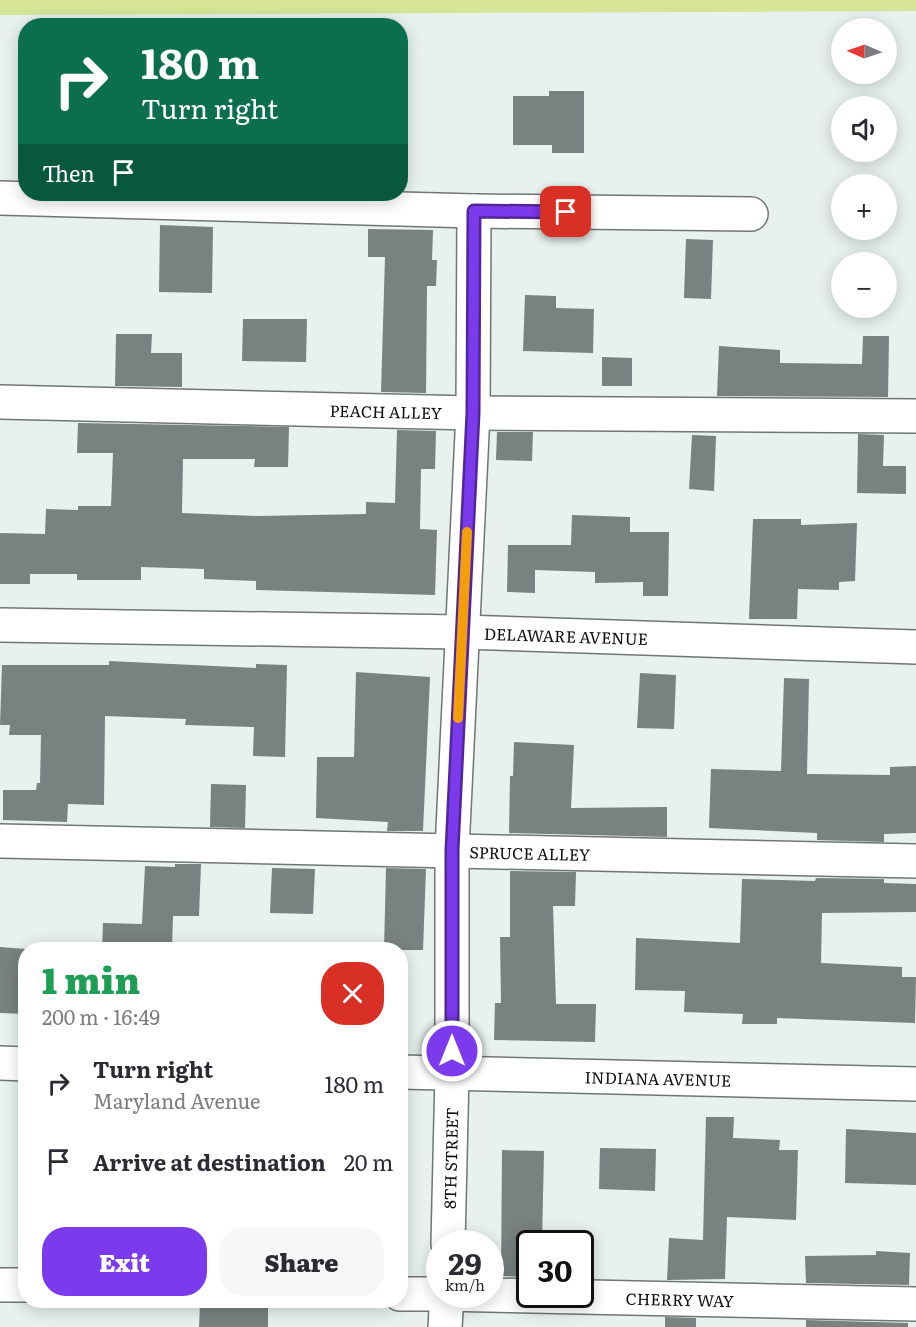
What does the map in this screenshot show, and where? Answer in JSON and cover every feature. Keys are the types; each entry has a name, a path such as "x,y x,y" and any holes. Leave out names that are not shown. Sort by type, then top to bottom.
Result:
{"street":[{"path":"0,198 18,198"},
{"path":"109,201 474,211 751,214"},
{"name":"8TH STREET","path":"448,1230 452,1073 452,850 473,413 474,211"},
{"name":"PEACH ALLEY","path":"0,402 473,413 916,416"},
{"name":"DELAWARE AVENUE","path":"0,625 461,632 916,647"},
{"name":"SPRUCE ALLEY","path":"0,841 916,861"},
{"path":"0,1063 18,1064"},
{"name":"INDIANA AVENUE","path":"408,1072 916,1084"},
{"path":"0,1285 18,1285"},
{"name":"CHERRY WAY","path":"408,1294 426,1294"},
{"name":"CHERRY WAY","path":"504,1295 916,1304"},
{"path":"444,1308 445,1327"}],"green space":[{"path":"0,0 916,0 916,11 0,15"}],"building":[{"path":"549,91 584,91 584,153 552,153 552,145 513,145 513,96 549,96"},
{"path":"160,225 213,227 212,293 159,292"},
{"path":"368,229 433,230 432,260 437,260 436,286 427,286 426,393 381,392 385,257 368,257"},
{"path":"686,239 713,240 711,299 684,298"},
{"path":"525,295 556,296 556,308 594,309 593,353 523,351"},
{"path":"243,319 307,319 306,362 242,361"},
{"path":"116,334 152,334 151,353 182,353 182,387 115,386"},
{"path":"863,336 889,336 888,397 717,396 719,346 780,350 780,363 862,364"},
{"path":"602,357 632,358 632,386 602,386"},
{"path":"78,423 289,427 288,467 254,467 255,459 183,459 182,513 259,516 366,514 366,502 395,503 397,430 436,431 435,469 421,469 420,529 437,530 435,595 256,590 256,581 204,579 204,569 141,567 141,580 77,580 77,574 30,574 30,584 0,584 0,533 45,534 46,509 78,510 78,506 111,506 113,453 77,453"},
{"path":"497,432 533,432 532,461 496,460"},
{"path":"858,434 884,435 883,466 906,466 906,494 857,493"},
{"path":"692,435 716,436 714,491 689,489"},
{"path":"572,515 630,517 630,532 669,532 668,596 643,596 643,582 595,583 595,572 535,570 535,593 507,592 508,545 571,545"},
{"path":"753,519 801,519 801,525 857,523 855,581 839,582 839,590 798,589 797,619 749,619"},
{"path":"109,661 256,668 256,664 287,665 285,757 253,756 254,727 185,725 186,719 105,716 104,805 68,804 67,822 3,820 3,790 36,790 37,783 40,783 41,735 9,735 10,725 0,725 2,665 109,665"},
{"path":"356,672 430,677 423,831 387,831 388,822 316,818 317,757 354,757"},
{"path":"640,673 676,675 674,729 637,728"},
{"path":"784,678 809,679 807,774 890,775 890,767 916,766 916,833 884,834 884,842 817,840 817,833 709,828 711,769 781,771"},
{"path":"514,742 574,745 571,808 667,807 667,837 509,833 510,776 513,776"},
{"path":"211,784 246,785 245,828 210,827"},
{"path":"175,864 201,864 199,916 173,916 172,942 102,942 103,923 142,924 145,866 175,867"},
{"path":"272,868 315,869 313,914 270,913"},
{"path":"386,868 426,869 423,950 408,950 408,942 384,942"},
{"path":"510,871 576,872 575,906 553,906 556,1004 596,1004 595,1042 494,1040 495,1003 501,1003 500,937 510,937"},
{"path":"816,878 884,879 884,883 916,884 916,912 822,913 821,963 902,967 902,977 916,977 915,1023 777,1018 777,1024 742,1024 743,1014 684,1012 685,991 635,990 636,938 740,943 742,879 815,881"},
{"path":"0,947 18,948 18,1014 0,1013"},
{"path":"706,1117 734,1117 733,1138 780,1140 779,1150 798,1150 796,1220 727,1217 725,1279 667,1280 669,1238 703,1240"},
{"path":"846,1129 916,1133 916,1185 845,1183"},
{"path":"600,1148 656,1149 655,1191 599,1189"},
{"path":"502,1150 544,1151 542,1230 516,1230 516,1277 504,1276 504,1230 501,1230"},
{"path":"876,1251 910,1253 909,1285 806,1283 805,1256 876,1255"},
{"path":"200,1308 268,1308 268,1327 199,1327"},
{"path":"665,1317 696,1318 696,1327 665,1327"},
{"path":"806,1320 908,1323 908,1327 806,1327"}],"slow traffic":[{"path":"458,718 467,532"}],"route":[{"path":"452,1051 452,850 473,413 474,211 566,212"}]}
